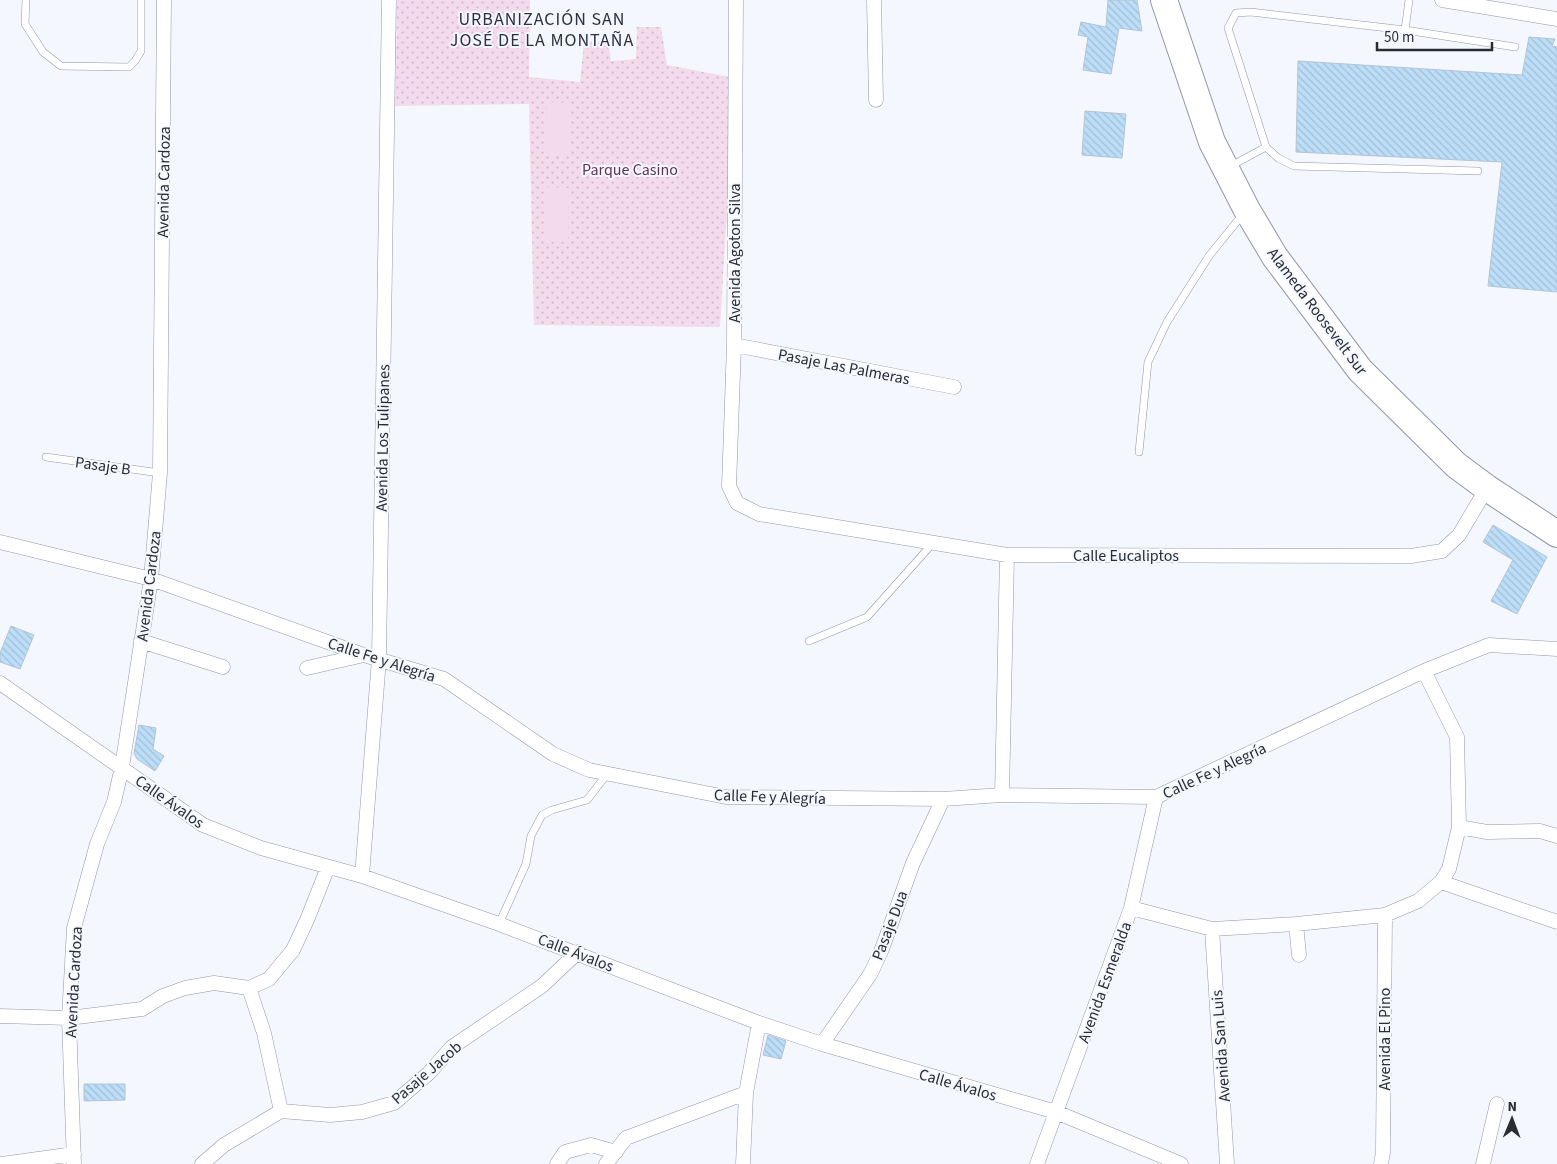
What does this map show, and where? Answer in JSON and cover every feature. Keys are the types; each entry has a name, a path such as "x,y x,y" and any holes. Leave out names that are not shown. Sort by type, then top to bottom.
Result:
{"highway":[{"name":"Alameda Roosevelt Sur","path":"1168,6 1212,142 1247,210 1275,257 1360,370 1456,465 1487,488 1557,534"}],"street":[{"name":"Avenida Cardoza","path":"74,1159 69,1018 74,928 97,844 114,802 122,767 151,579 160,473 164,0"},
{"name":"Avenida Los Tulipanes","path":"362,876 379,659 389,0"},
{"name":"Avenida Agoton Silva","path":"736,0 734,345 729,486 737,503"},
{"path":"874,0 876,100"},
{"path":"1442,0 1557,19"},
{"name":"Pasaje Las Palmeras","path":"734,345 954,387"},
{"name":"Calle Eucaliptos","path":"737,503 759,514 1007,555 1411,556 1442,551 1459,535 1487,488"},
{"name":"Calle Fe y Alegría","path":"0,542 151,579 364,655 444,679 553,754 589,770 726,797 943,799 1002,795 1156,796 1424,672 1489,645 1557,649"},
{"path":"1002,795 1007,555"},
{"path":"141,641 222,667"},
{"path":"307,668 364,655"},
{"path":"1131,908 1212,929 1296,924 1384,915 1418,902 1441,882 1449,869 1458,827 1457,737 1424,672"},
{"name":"Calle Ávalos","path":"0,683 203,825 261,848 362,876 499,924 822,1044 1056,1112 1181,1164"},
{"name":"Avenida Esmeralda","path":"1036,1164 1131,908 1156,796"},
{"name":"Pasaje Dua","path":"822,1044 871,973 882,949 913,863 943,799"},
{"path":"1458,827 1487,832 1540,831 1557,836"},
{"path":"251,994 269,979 293,950 328,867"},
{"path":"1441,882 1557,922"},
{"name":"Avenida El Pino","path":"1381,1164 1383,1154 1384,915"},
{"path":"1296,924 1299,955"},
{"name":"Avenida San Luis","path":"1212,929 1227,1164"},
{"name":"Pasaje Jacob","path":"281,1111 330,1115 362,1112 394,1103 429,1074 452,1047 542,986 578,952"},
{"path":"0,1016 69,1018 142,1009 163,996 185,988 214,983 251,994"},
{"path":"202,1164 224,1145 281,1111 264,1032 251,994"},
{"path":"743,1164 746,1093 759,1022"},
{"path":"606,1164 626,1138 746,1093"},
{"path":"1484,1164 1497,1104"},
{"path":"557,1164 564,1152 591,1145 616,1152"},
{"path":"2,1164 74,1159"}],"lane":[{"path":"26,0 25,24 43,52 61,66 128,67 135,61 140,51 141,0"},
{"path":"1405,30 1409,0"},
{"path":"1478,171 1294,166 1278,158 1266,147 1228,28 1236,13 1251,12 1405,30 1515,47"},
{"path":"1226,169 1266,147"},
{"path":"1139,452 1148,362 1167,322 1209,256 1247,210"},
{"name":"Pasaje B","path":"46,457 160,473"},
{"path":"809,641 867,617 933,543"},
{"path":"499,924 526,864 530,836 542,815 552,810 587,800 608,774"}],"green space":[{"name":"Parque Casino","path":"397,0 530,0 529,77 580,82 584,42 608,41 611,61 636,59 637,27 661,27 667,65 735,78 720,327 534,325 529,104 395,106"},
{"path":"547,102 571,103 570,155 546,155"},
{"path":"545,187 569,188 568,242 544,242"}],"building":[{"path":"1108,0 1137,0 1142,31 1119,28 1111,74 1083,70 1088,37 1078,35 1081,22 1106,27"},
{"path":"1529,37 1555,39 1552,46 1557,47 1557,292 1488,286 1502,162 1296,152 1298,61 1522,75"},
{"path":"1085,111 1126,114 1122,158 1082,155"},
{"path":"1493,525 1547,557 1517,614 1491,601 1513,560 1483,542"},
{"path":"11,626 34,635 20,669 0,662 0,653"},
{"path":"139,725 156,728 153,749 164,756 155,771 137,759 134,753"},
{"path":"768,1035 786,1041 781,1059 763,1055"},
{"path":"84,1084 125,1084 125,1100 84,1101"}],"district":[{"name":"URBANIZACIÓN SAN JOSÉ DE LA MONTAÑA","path":"542,29"}]}
